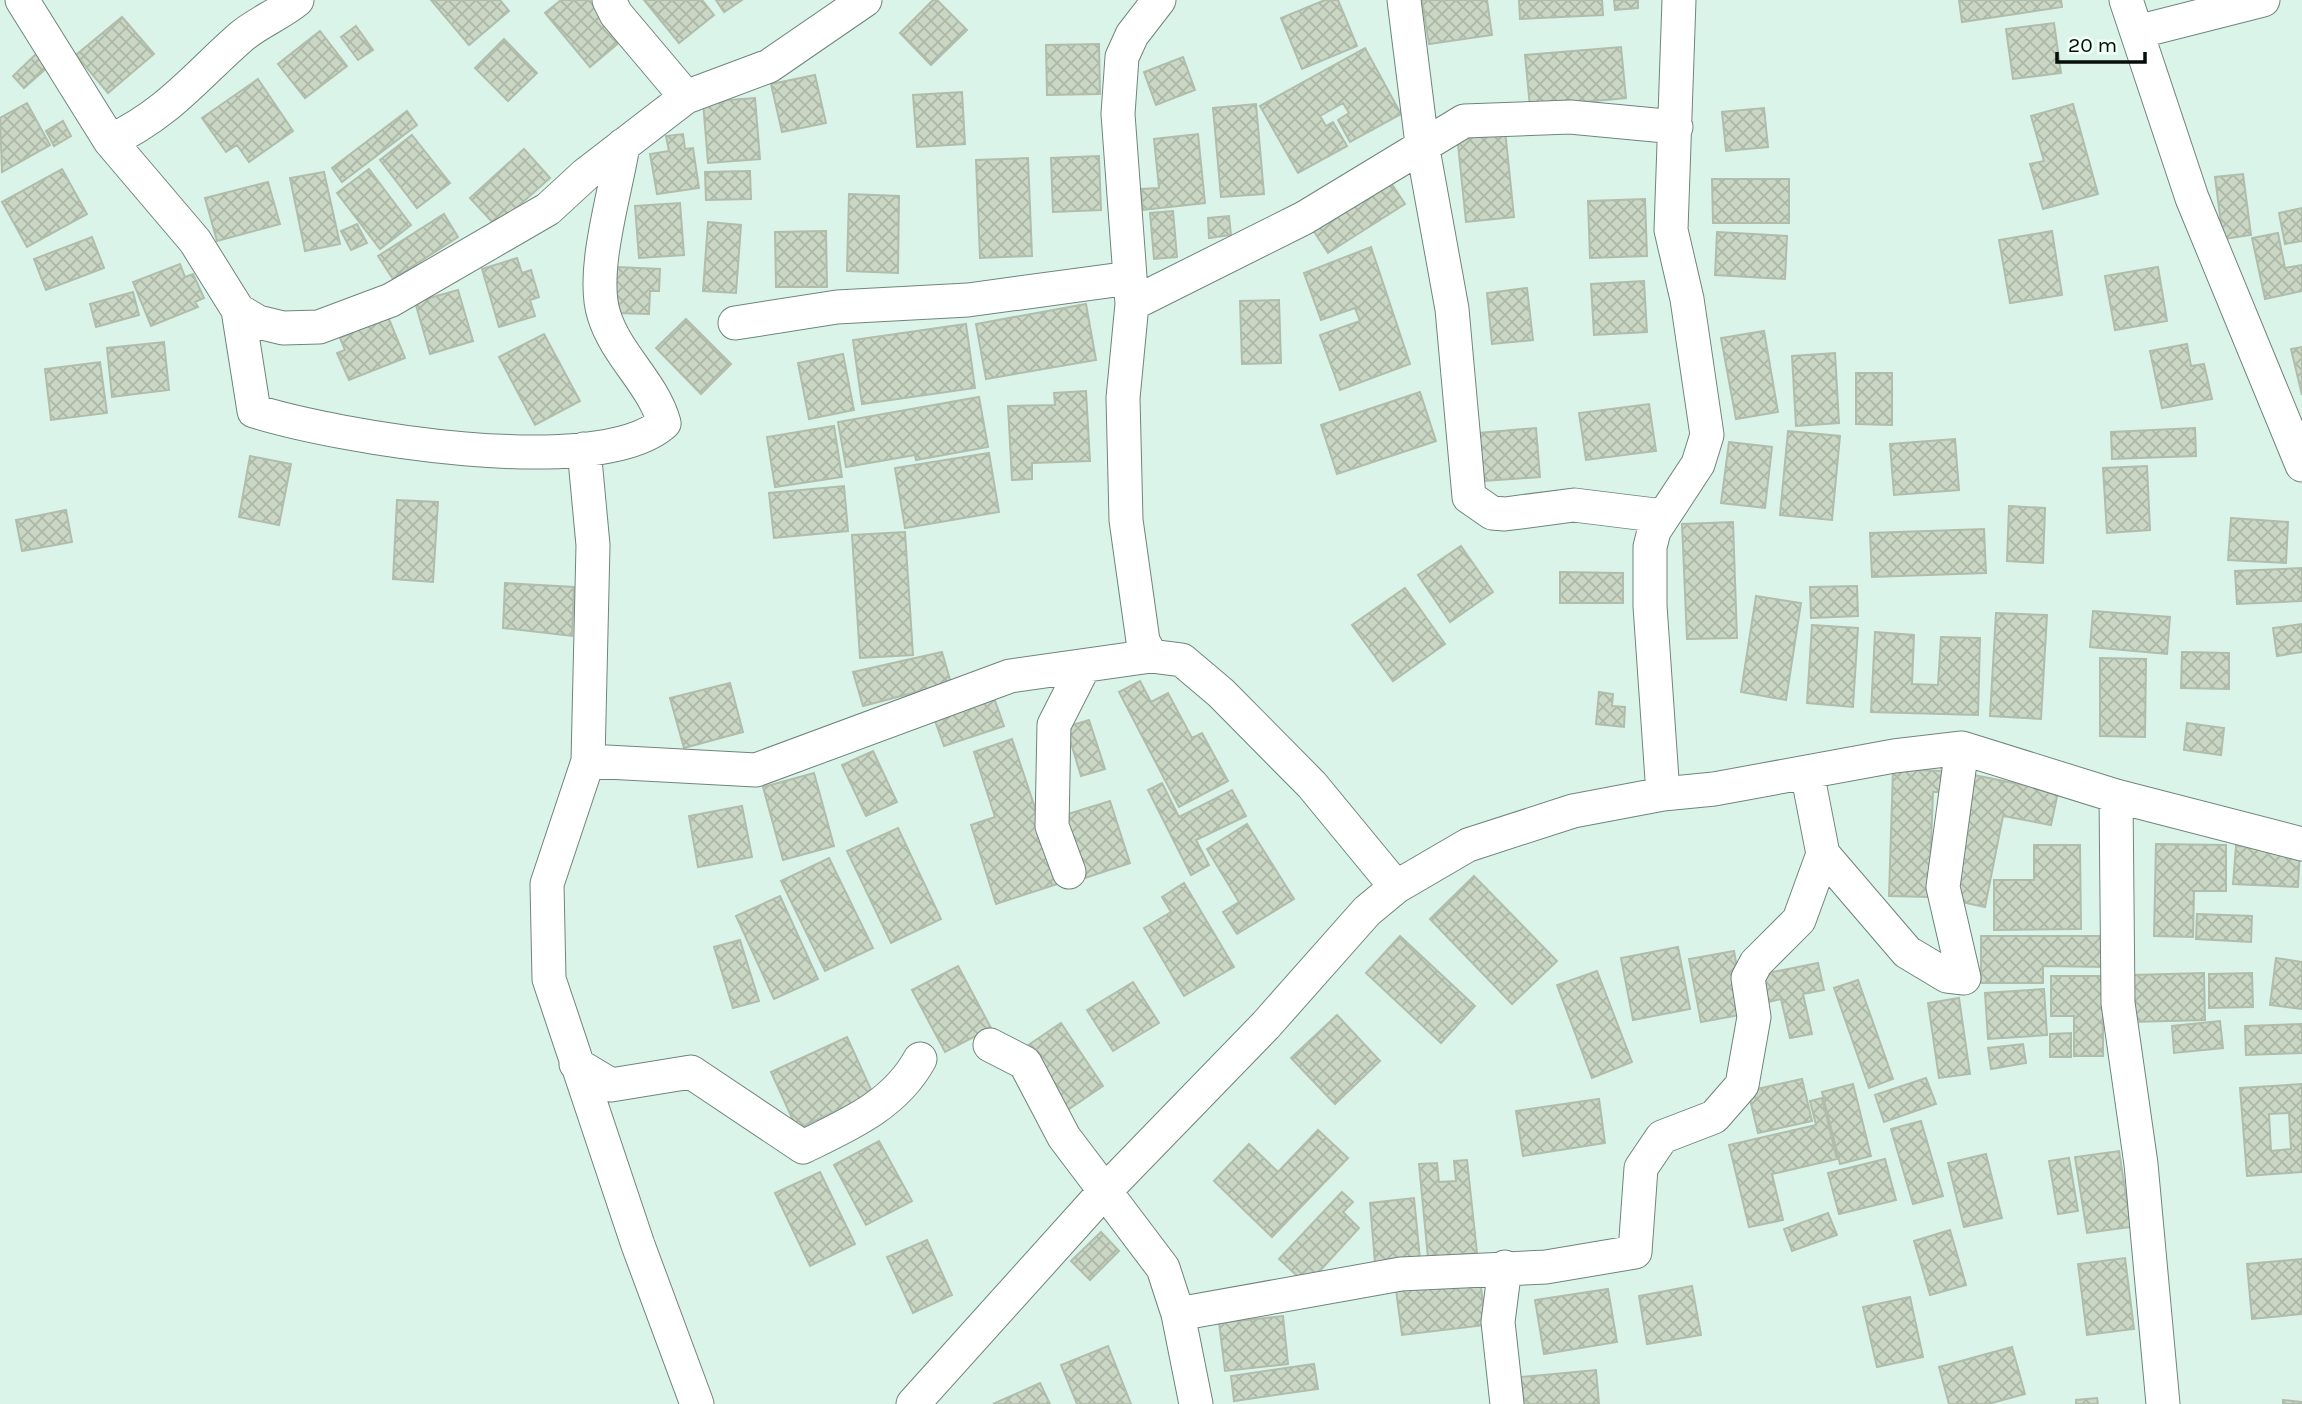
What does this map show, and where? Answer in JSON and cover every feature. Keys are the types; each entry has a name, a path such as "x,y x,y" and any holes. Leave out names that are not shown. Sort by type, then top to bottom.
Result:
{"street":[{"path":"22,0 110,141 195,241 238,310 254,411 284,421 367,437 471,449 545,452 606,448 649,435 664,422 658,402 634,370 603,315 600,262 623,145"},
{"path":"110,141 143,125 173,104 244,34 298,0"},
{"path":"608,0 616,14 686,97"},
{"path":"238,310 258,322 283,328 319,327 391,300 548,209 623,145 686,97 769,66 865,0"},
{"path":"1150,656 1143,641 1126,520 1123,398 1131,291 1118,114 1122,57 1132,35 1159,0"},
{"path":"1404,0 1422,144 1452,309 1469,497 1492,513 1505,514 1574,505 1663,516"},
{"path":"1664,794 1650,606 1650,547 1654,531 1698,464 1707,435 1686,299 1671,230 1679,0"},
{"path":"2126,0 2192,198 2302,465"},
{"path":"2137,32 2263,0"},
{"path":"735,323 837,307 1131,291 1304,218 1422,144 1464,121 1570,117 1676,127"},
{"path":"584,449 593,545 588,761 547,884 549,979 642,1257 697,1404"},
{"path":"588,761 756,770 1010,676 1150,656 1182,660 1221,693 1312,785 1396,887"},
{"path":"1069,872 1052,826 1054,725 1084,666"},
{"path":"1807,772 1824,854 1908,952 1947,976 1964,978 1943,887 1962,748"},
{"path":"912,1404 1103,1193 1266,1025 1367,911 1396,887 1468,845 1573,811 1664,794 1714,789 1962,748 2116,796 2302,844"},
{"path":"2116,796 2118,1003 2141,1164 2162,1404"},
{"path":"1178,1314 1401,1273 1546,1267 1635,1252 1641,1168 1662,1137 1714,1117 1742,1085 1754,1017 1748,978 1756,963 1800,920 1824,854"},
{"path":"990,1045 1024,1063 1063,1137 1103,1193 1163,1268 1178,1314 1196,1404"},
{"path":"576,1064 611,1085 691,1072 803,1147 870,1114 911,1075 919,1059"},
{"path":"1504,1267 1498,1322 1507,1404"}],"building":[{"path":"431,0 500,0 509,11 469,45"},
{"path":"561,0 589,0 622,40 590,67 545,13"},
{"path":"644,0 702,0 714,15 679,43"},
{"path":"716,0 742,0 724,12"},
{"path":"933,0 937,0 967,30 931,65 900,33"},
{"path":"1325,0 1338,0 1357,46 1302,69 1281,18"},
{"path":"1422,0 1487,0 1492,35 1429,44"},
{"path":"1519,0 1602,0 1603,15 1520,19"},
{"path":"1614,0 1638,0 1638,8 1615,10"},
{"path":"1959,0 2061,0 2062,7 1962,22"},
{"path":"122,17 154,54 108,93 76,55"},
{"path":"2054,23 2061,73 2013,79 2006,29"},
{"path":"356,26 373,50 358,60 341,37"},
{"path":"320,31 347,66 305,98 278,64"},
{"path":"504,39 537,73 508,101 475,68"},
{"path":"1099,44 1100,94 1047,95 1046,45"},
{"path":"1621,47 1626,98 1530,107 1525,55"},
{"path":"1365,48 1401,114 1350,142 1338,120 1349,113 1343,103 1320,116 1326,126 1333,122 1347,146 1298,173 1260,106"},
{"path":"36,54 48,67 24,88 13,76"},
{"path":"1183,57 1195,90 1156,105 1144,72"},
{"path":"815,75 826,123 782,132 771,84"},
{"path":"258,79 293,131 249,162 237,145 226,152 202,118"},
{"path":"962,92 965,144 917,147 913,95"},
{"path":"755,98 760,159 708,163 703,102"},
{"path":"27,103 50,145 2,172 0,118"},
{"path":"1256,104 1264,194 1221,197 1213,108"},
{"path":"2073,104 2098,194 2043,209 2030,164 2044,161 2031,116"},
{"path":"1764,108 1768,147 1726,151 1722,112"},
{"path":"407,111 417,125 342,182 332,168"},
{"path":"63,121 71,136 54,146 46,131"},
{"path":"1505,130 1514,217 1466,222 1457,135"},
{"path":"683,134 685,149 693,148 699,188 657,194 650,154 669,151 666,136"},
{"path":"1198,134 1205,203 1143,210 1141,189 1159,188 1154,139"},
{"path":"412,135 450,183 417,208 380,160"},
{"path":"524,149 550,178 496,226 470,198"},
{"path":"1099,156 1101,210 1053,212 1051,158"},
{"path":"1028,158 1032,256 980,258 976,160"},
{"path":"62,169 87,214 27,247 2,202"},
{"path":"369,169 411,225 380,249 337,193"},
{"path":"750,171 751,199 706,200 705,172"},
{"path":"324,172 340,244 305,251 290,178"},
{"path":"1385,174 1405,204 1328,253 1309,224"},
{"path":"2243,174 2251,235 2223,239 2215,177"},
{"path":"1712,179 1789,179 1789,223 1713,223"},
{"path":"268,182 280,224 217,241 205,198"},
{"path":"849,194 899,196 898,273 847,271"},
{"path":"1645,199 1647,256 1590,258 1588,201"},
{"path":"680,203 684,255 639,258 635,206"},
{"path":"2302,208 2302,241 2285,244 2279,213"},
{"path":"1173,211 1177,257 1154,259 1150,213"},
{"path":"444,214 458,237 393,279 378,256"},
{"path":"1229,216 1231,235 1209,238 1208,218"},
{"path":"708,222 741,225 736,293 703,291"},
{"path":"357,224 367,243 351,250 341,231"},
{"path":"826,231 827,287 776,287 775,232"},
{"path":"2052,231 2062,295 2010,303 1999,240"},
{"path":"1717,232 1787,236 1785,279 1715,275"},
{"path":"2278,233 2285,268 2302,265 2302,291 2265,299 2252,238"},
{"path":"92,237 104,268 46,290 34,259"},
{"path":"1371,247 1410,364 1340,390 1320,335 1360,321 1355,308 1321,320 1304,273"},
{"path":"517,258 522,273 531,270 539,297 530,300 535,316 499,327 482,269"},
{"path":"180,264 185,277 193,274 204,298 195,302 198,307 151,326 133,282"},
{"path":"617,267 660,269 659,291 650,291 649,314 615,313"},
{"path":"2158,267 2167,321 2115,330 2105,276"},
{"path":"1644,281 1647,332 1594,335 1591,284"},
{"path":"1527,288 1533,340 1492,344 1487,293"},
{"path":"458,290 473,341 430,354 415,302"},
{"path":"133,292 139,315 96,327 90,304"},
{"path":"1279,300 1281,363 1242,364 1240,301"},
{"path":"1086,304 1096,360 986,379 976,324"},
{"path":"386,312 405,358 349,380 337,353 345,350 340,338 353,332 351,326"},
{"path":"686,319 731,364 701,394 656,348"},
{"path":"966,324 975,388 862,404 853,340"},
{"path":"1764,331 1778,412 1736,419 1721,338"},
{"path":"544,334 580,401 535,425 499,357"},
{"path":"164,342 169,390 112,397 107,348"},
{"path":"2187,344 2191,366 2204,364 2212,399 2162,408 2150,351"},
{"path":"2302,347 2302,395 2291,349"},
{"path":"1835,353 1839,423 1796,426 1792,356"},
{"path":"843,354 854,410 809,419 798,363"},
{"path":"100,362 107,413 51,420 45,369"},
{"path":"1856,373 1892,373 1892,425 1856,424"},
{"path":"1086,391 1090,461 1032,463 1032,479 1012,480 1008,406 1055,405 1054,393"},
{"path":"1420,392 1436,441 1337,474 1321,425"},
{"path":"979,397 988,447 916,460 915,455 846,467 838,422"},
{"path":"1649,404 1656,451 1586,460 1579,413"},
{"path":"834,426 842,477 775,487 767,437"},
{"path":"1536,428 1540,477 1484,481 1479,433"},
{"path":"2195,428 2196,456 2112,459 2111,432"},
{"path":"1788,431 1840,436 1832,520 1780,515"},
{"path":"1955,439 1959,490 1894,495 1890,444"},
{"path":"1729,442 1772,447 1765,508 1721,503"},
{"path":"989,453 999,512 905,528 895,468"},
{"path":"250,456 291,464 279,525 239,517"},
{"path":"2147,466 2150,530 2107,533 2103,468"},
{"path":"844,486 848,531 774,538 769,493"},
{"path":"397,500 438,502 433,582 393,579"},
{"path":"2009,506 2045,508 2043,563 2007,561"},
{"path":"66,510 72,542 22,551 16,520"},
{"path":"2231,518 2288,522 2286,563 2228,560"},
{"path":"1733,522 1737,638 1687,639 1682,524"},
{"path":"1984,529 1986,573 1872,577 1870,533"},
{"path":"905,532 913,655 860,658 852,535"},
{"path":"1461,546 1493,592 1450,622 1418,575"},
{"path":"2302,568 2302,601 2237,604 2235,571"},
{"path":"1560,572 1623,573 1623,603 1560,603"},
{"path":"505,583 574,587 572,636 503,628"},
{"path":"1857,586 1858,616 1811,618 1810,587"},
{"path":"1405,588 1445,644 1393,681 1352,625"},
{"path":"1756,596 1801,603 1786,700 1741,692"},
{"path":"2093,611 2170,617 2167,654 2090,647"},
{"path":"1996,613 2047,615 2041,719 1990,716"},
{"path":"2302,624 2302,652 2277,656 2273,628"},
{"path":"1812,625 1858,628 1853,707 1807,703"},
{"path":"1875,632 1914,635 1912,684 1938,685 1941,637 1980,638 1978,715 1871,712"},
{"path":"942,652 951,683 863,706 853,672"},
{"path":"2182,652 2229,653 2229,689 2181,688"},
{"path":"2100,658 2146,659 2145,737 2100,736"},
{"path":"1140,681 1151,702 1168,693 1192,738 1202,733 1228,781 1179,807 1119,692"},
{"path":"730,683 743,732 684,748 670,698"},
{"path":"1599,692 1613,694 1612,706 1625,707 1624,727 1596,724"},
{"path":"993,695 1004,726 944,746 933,715"},
{"path":"1089,720 1105,769 1081,776 1066,727"},
{"path":"2187,723 2224,728 2221,755 2184,750"},
{"path":"1012,739 1060,883 996,904 971,825 995,817 974,752"},
{"path":"873,751 897,802 866,816 842,765"},
{"path":"1893,769 1942,771 1941,792 1933,792 1929,897 1889,896"},
{"path":"814,773 834,846 783,860 763,787"},
{"path":"1974,775 2058,792 2051,825 2003,816 1985,907 1952,900 1971,806 1968,805"},
{"path":"1162,783 1179,817 1232,790 1246,816 1196,840 1209,865 1191,875 1148,790"},
{"path":"1110,801 1130,863 1085,878 1065,815"},
{"path":"742,806 752,857 698,867 689,816"},
{"path":"1247,824 1294,899 1237,934 1223,912 1239,902 1207,849"},
{"path":"898,828 941,919 891,943 847,851"},
{"path":"2156,844 2226,845 2226,891 2194,891 2193,937 2154,936"},
{"path":"2034,845 2080,845 2081,929 1994,930 1994,880 2034,880"},
{"path":"2236,846 2300,849 2298,887 2233,884"},
{"path":"829,858 873,948 825,971 781,881"},
{"path":"1474,876 1557,961 1512,1004 1430,919"},
{"path":"1184,883 1234,967 1184,996 1144,928 1171,912 1162,897"},
{"path":"780,896 818,979 774,999 736,916"},
{"path":"2197,914 2252,916 2251,942 2196,939"},
{"path":"1400,936 1475,1006 1441,1043 1366,973"},
{"path":"1981,936 2105,936 2106,967 2043,966 2043,983 1981,983"},
{"path":"740,940 759,1001 733,1008 714,947"},
{"path":"1678,947 1690,1009 1633,1020 1621,958"},
{"path":"1734,951 1745,1014 1701,1022 1689,959"},
{"path":"2276,958 2302,962 2302,1009 2270,1005"},
{"path":"1818,963 1824,990 1803,994 1812,1034 1790,1038 1781,999 1760,1004 1753,976"},
{"path":"958,966 991,1028 945,1052 912,990"},
{"path":"1597,971 1632,1062 1592,1078 1557,985"},
{"path":"2204,973 2205,1020 2133,1022 2131,975"},
{"path":"2252,973 2253,1007 2209,1008 2209,974"},
{"path":"2051,976 2103,976 2103,1056 2074,1056 2074,1016 2051,1016"},
{"path":"1858,980 1893,1079 1869,1088 1834,988"},
{"path":"1133,982 1159,1023 1113,1051 1087,1010"},
{"path":"2044,989 2047,1035 1988,1039 1985,993"},
{"path":"1959,998 1970,1074 1939,1078 1928,1003"},
{"path":"1337,1015 1380,1061 1335,1104 1291,1058"},
{"path":"2220,1021 2223,1048 2174,1053 2172,1026"},
{"path":"1061,1023 1103,1086 1066,1111 1024,1048"},
{"path":"2302,1024 2302,1053 2246,1055 2245,1026"},
{"path":"2071,1033 2071,1057 2050,1057 2050,1034"},
{"path":"847,1037 873,1094 797,1129 771,1072"},
{"path":"2023,1044 2026,1063 1991,1069 1988,1048"},
{"path":"1926,1078 1936,1104 1884,1122 1875,1095"},
{"path":"1802,1079 1812,1121 1758,1133 1748,1091"},
{"path":"1853,1084 1871,1156 1840,1164 1822,1092"},
{"path":"2302,1084 2302,1172 2247,1176 2240,1088","holes":["2289,1113 2291,1149 2271,1151 2269,1114"]},
{"path":"1822,1098 1837,1159 1772,1174 1783,1220 1749,1227 1729,1145 1816,1125 1810,1101"},
{"path":"1599,1099 1605,1143 1523,1156 1516,1111"},
{"path":"1921,1121 1943,1196 1913,1204 1891,1129"},
{"path":"1318,1130 1348,1158 1272,1237 1214,1181 1249,1144 1278,1172"},
{"path":"879,1141 912,1201 866,1225 834,1165"},
{"path":"2119,1151 2131,1227 2087,1233 2075,1157"},
{"path":"1986,1154 2002,1218 1964,1227 1948,1163"},
{"path":"2069,1158 2078,1211 2058,1214 2049,1161"},
{"path":"1885,1159 1896,1200 1839,1214 1828,1173"},
{"path":"1467,1160 1477,1253 1428,1258 1419,1164 1437,1163 1439,1182 1456,1181 1454,1161"},
{"path":"820,1172 855,1244 810,1266 775,1193"},
{"path":"1342,1192 1353,1202 1343,1212 1359,1228 1307,1285 1279,1259"},
{"path":"1414,1198 1420,1259 1375,1263 1370,1203"},
{"path":"1828,1213 1837,1235 1792,1251 1784,1229"},
{"path":"1950,1230 1966,1285 1930,1295 1914,1241"},
{"path":"1101,1232 1119,1251 1090,1280 1071,1261"},
{"path":"927,1240 952,1295 913,1313 887,1257"},
{"path":"2125,1258 2134,1329 2087,1335 2078,1264"},
{"path":"2302,1259 2302,1314 2252,1319 2247,1264"},
{"path":"1480,1281 1486,1325 1402,1335 1396,1290"},
{"path":"1692,1286 1701,1335 1647,1344 1639,1296"},
{"path":"1608,1289 1617,1342 1544,1354 1535,1300"},
{"path":"1910,1297 1923,1357 1877,1367 1863,1307"},
{"path":"1283,1316 1288,1364 1225,1371 1219,1323"},
{"path":"1108,1346 1131,1404 1077,1404 1061,1365"},
{"path":"2012,1347 2025,1394 1988,1404 1949,1404 1939,1367"},
{"path":"1314,1364 1318,1389 1234,1401 1231,1376"},
{"path":"1596,1370 1599,1404 1524,1404 1521,1377"},
{"path":"1040,1383 1050,1404 993,1404"},
{"path":"2097,1398 2098,1404 2076,1404 2076,1400"},
{"path":"2283,1400 2302,1402 2302,1404 2283,1404"}]}
